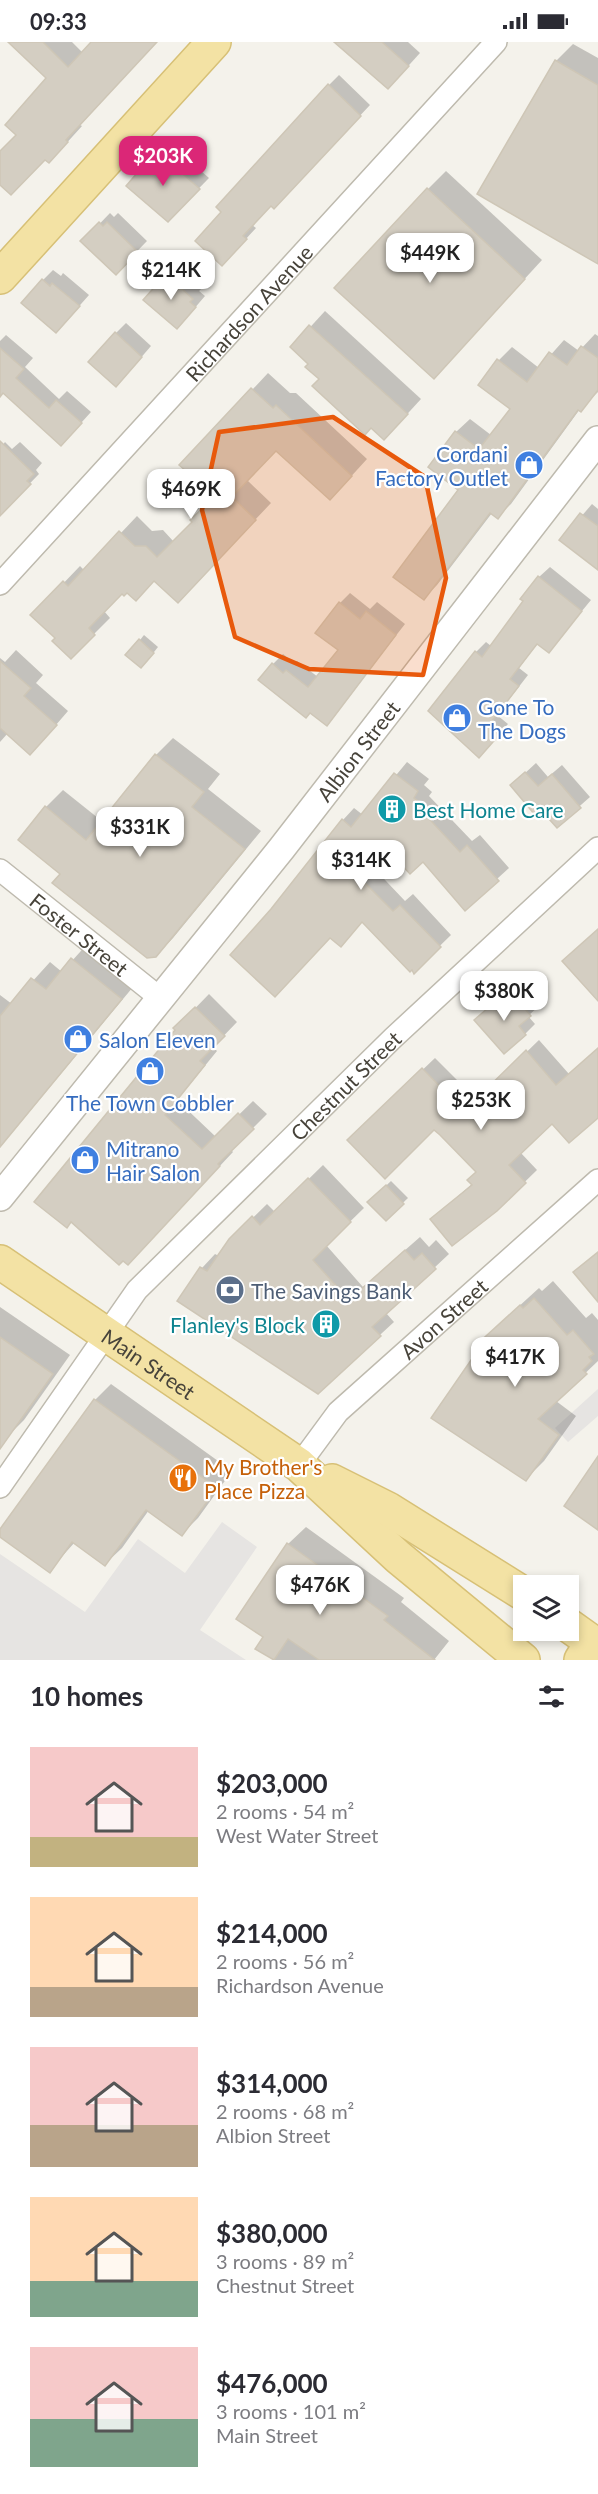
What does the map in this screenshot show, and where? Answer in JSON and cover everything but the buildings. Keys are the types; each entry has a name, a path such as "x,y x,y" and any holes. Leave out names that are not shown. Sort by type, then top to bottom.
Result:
{"main road":[{"path":"0,277 214,42"},
{"name":"Main Street","path":"0,1262 298,1465 398,1557 523,1660"},
{"name":"Main Street","path":"298,1465 388,1509 513,1587"}],"street":[{"name":"Richardson Avenue","path":"0,584 496,42"},
{"name":"Albion Street","path":"0,1197 282,849 598,440"},
{"name":"Chestnut Street","path":"0,1487 133,1295 423,1009 598,848"},
{"name":"Foster Street","path":"0,870 160,998"},
{"name":"Avon Street","path":"298,1465 338,1412 598,1180"}],"highlighted area":[{"path":"333,417 425,477 446,578 423,675 309,669 235,637 202,510 219,432"}],"shaded area":[{"path":"598,1389 598,1416 568,1442 555,1428"},
{"path":"222,1522 257,1547 200,1630 246,1660 0,1660 0,1554 85,1612 138,1539 185,1573"}],"place":[{"name":"Cordani Factory Outlet","path":"529,465"},
{"name":"Gone To The Dogs","path":"457,718"},
{"name":"Best Home Care","path":"392,809"},
{"name":"Salon Eleven","path":"78,1039"},
{"name":"The Town Cobbler","path":"150,1071"},
{"name":"Mitrano Hair Salon","path":"85,1160"},
{"name":"The Savings Bank","path":"230,1290"},
{"name":"Flanley's Block","path":"326,1324"},
{"name":"My Brother's Place Pizza","path":"183,1478"}]}
